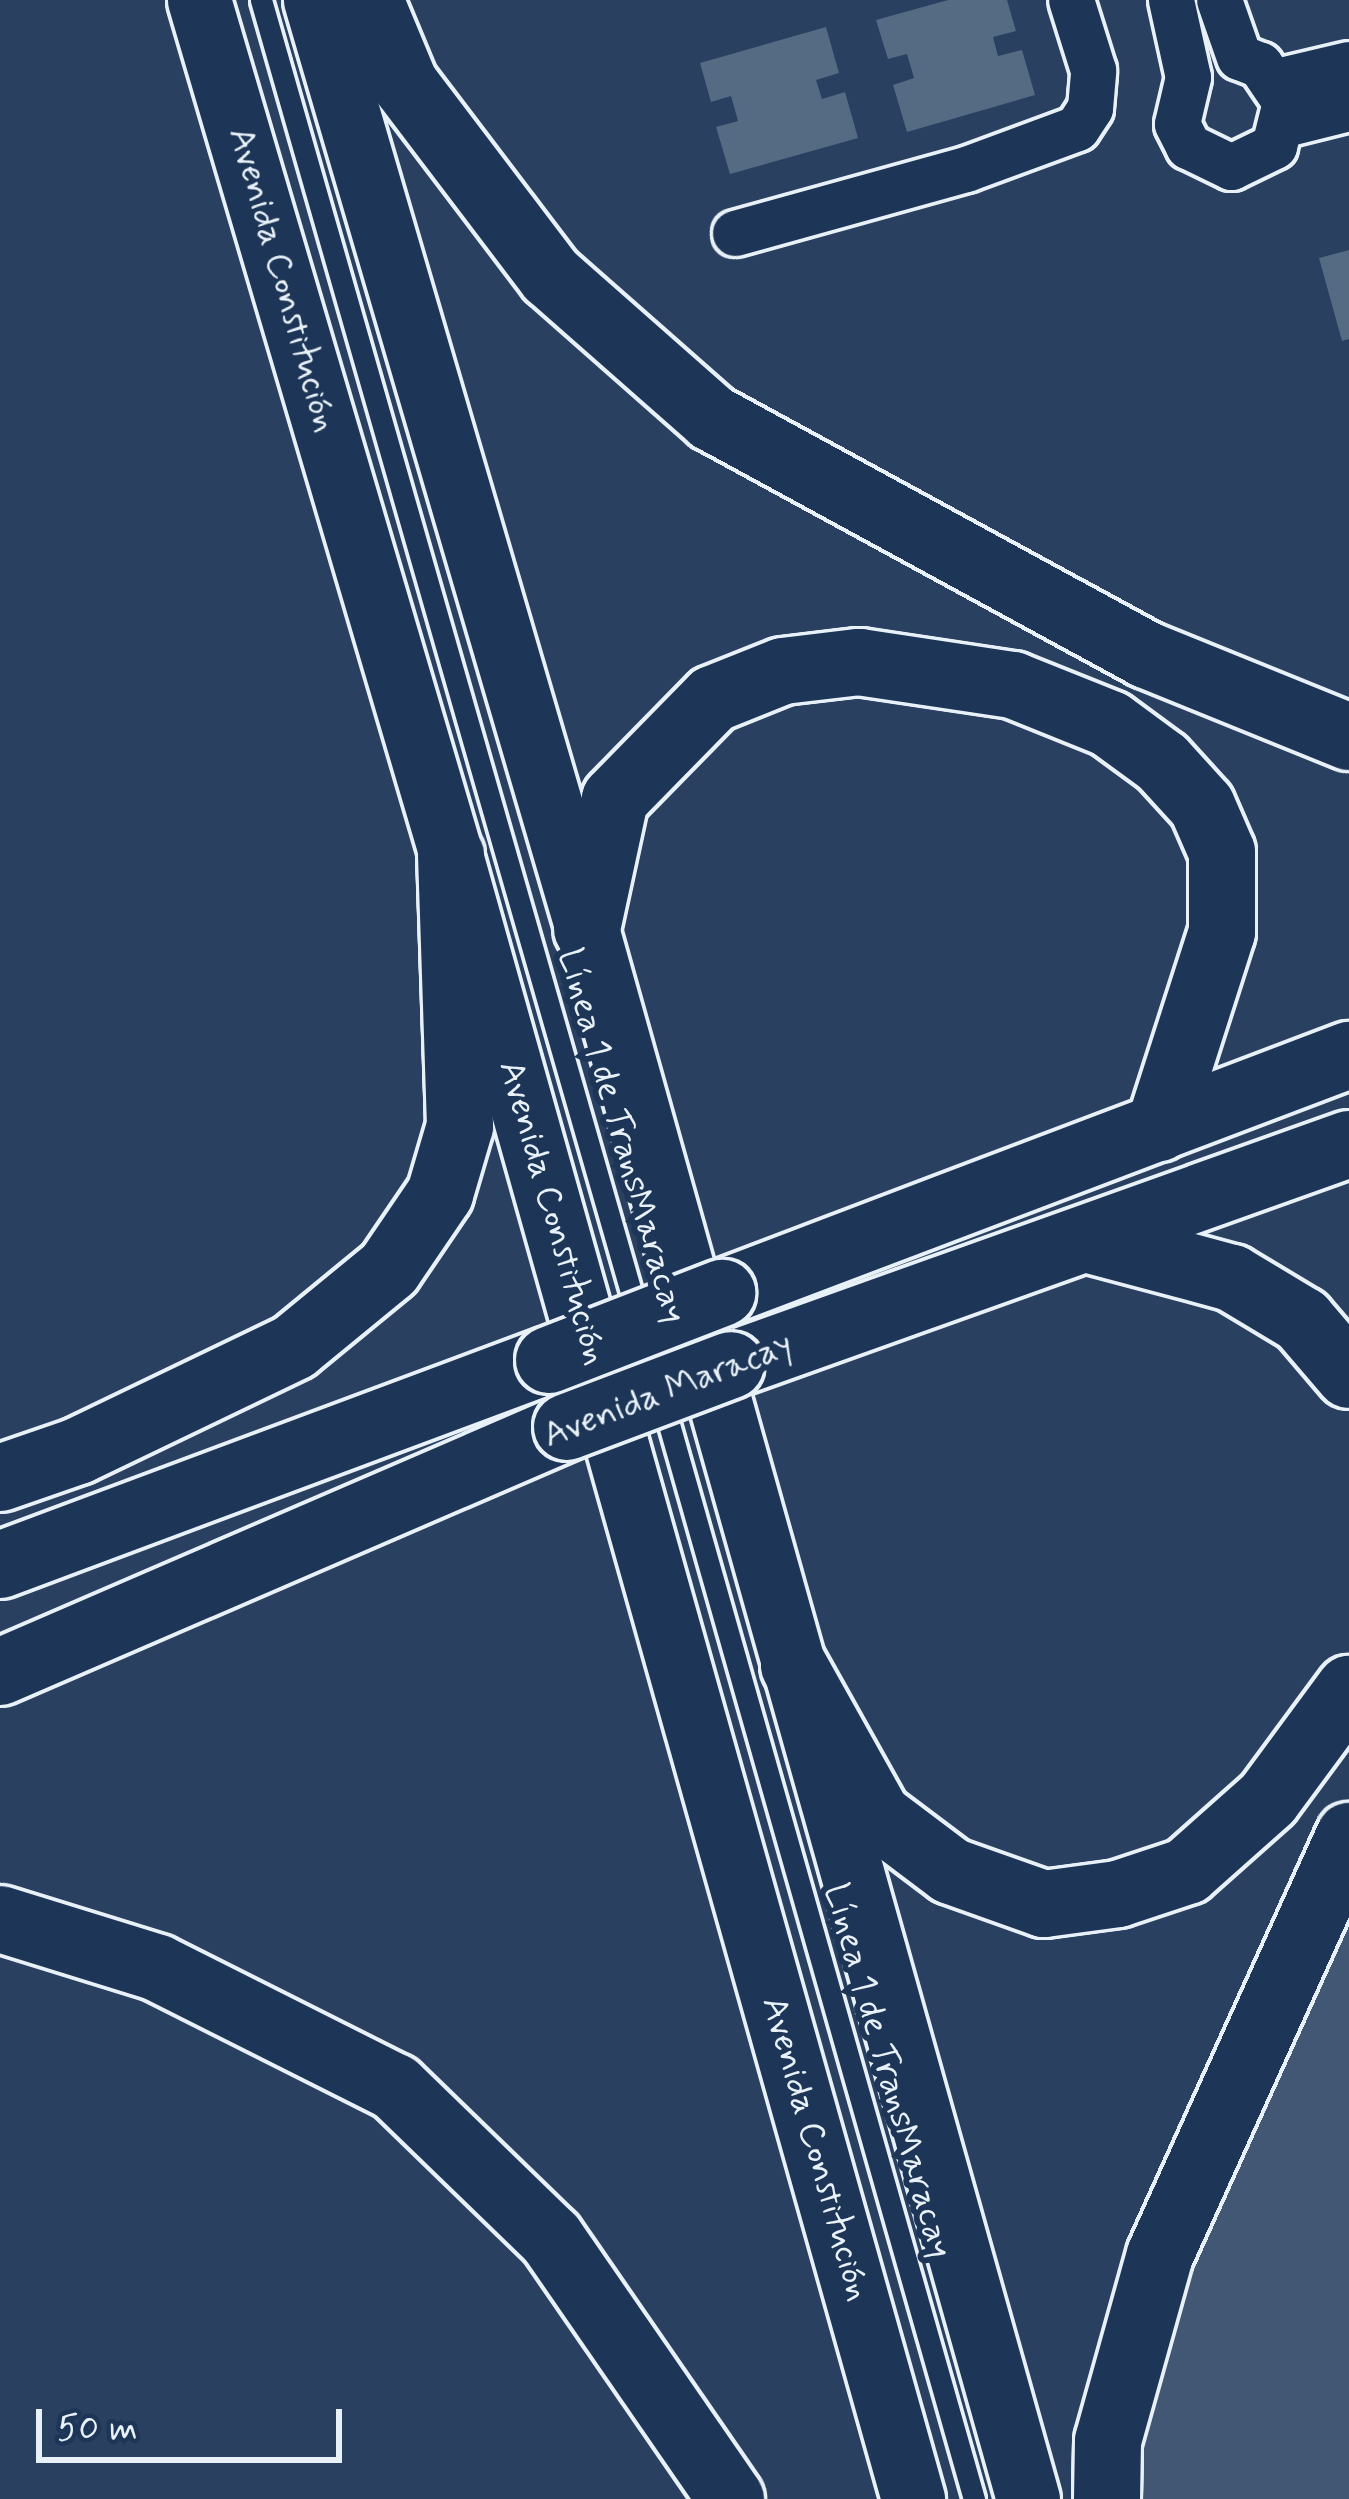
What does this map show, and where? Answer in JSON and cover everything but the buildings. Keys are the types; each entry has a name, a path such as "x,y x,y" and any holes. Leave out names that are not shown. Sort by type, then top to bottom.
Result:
{"main road":[{"path":"370,0 405,84 551,276 712,418 1147,655 1349,737"},
{"path":"586,928 615,799 713,699 783,671 859,662 1013,685 1110,724 1162,762 1202,806 1222,852 1222,932 1159,1128"},
{"path":"0,1478 78,1450 294,1347 389,1269 440,1194 460,1126 451,855"},
{"name":"Avenida Maracay","path":"0,1565 1349,1055"},
{"name":"Avenida Maracay","path":"0,1672 567,1427 731,1364 1094,1241 1349,1144"},
{"path":"1094,1241 1232,1278 1302,1320 1349,1375"},
{"path":"794,1666 878,1816 951,1871 1044,1904 1118,1894 1187,1871 1268,1799 1349,1689"},
{"path":"1106,2499 1108,2441 1160,2255 1349,1836"},
{"path":"0,1919 158,1968 395,2087 551,2238 731,2499"}],"street":[{"name":"Avenida Constitución","path":"199,0 451,855 913,2499"},
{"path":"315,0 586,928 1028,2499"},
{"path":"734,233 1077,128 1090,108 1093,70 1071,0"},
{"path":"1171,0 1188,77 1178,124 1207,161 1255,161 1267,87 1219,0"},
{"path":"1188,77 1211,60 1267,87 1349,108"},
{"path":"1267,87 1349,64"}],"lane":[{"name":"Línea 1 de TransMaracay","path":"261,0 649,1353"},
{"name":"Línea 1 de TransMaracay","path":"655,1376 974,2499"}],"shaded area":[{"path":"1349,1890 1349,2499 1115,2499 1144,2343"}]}
